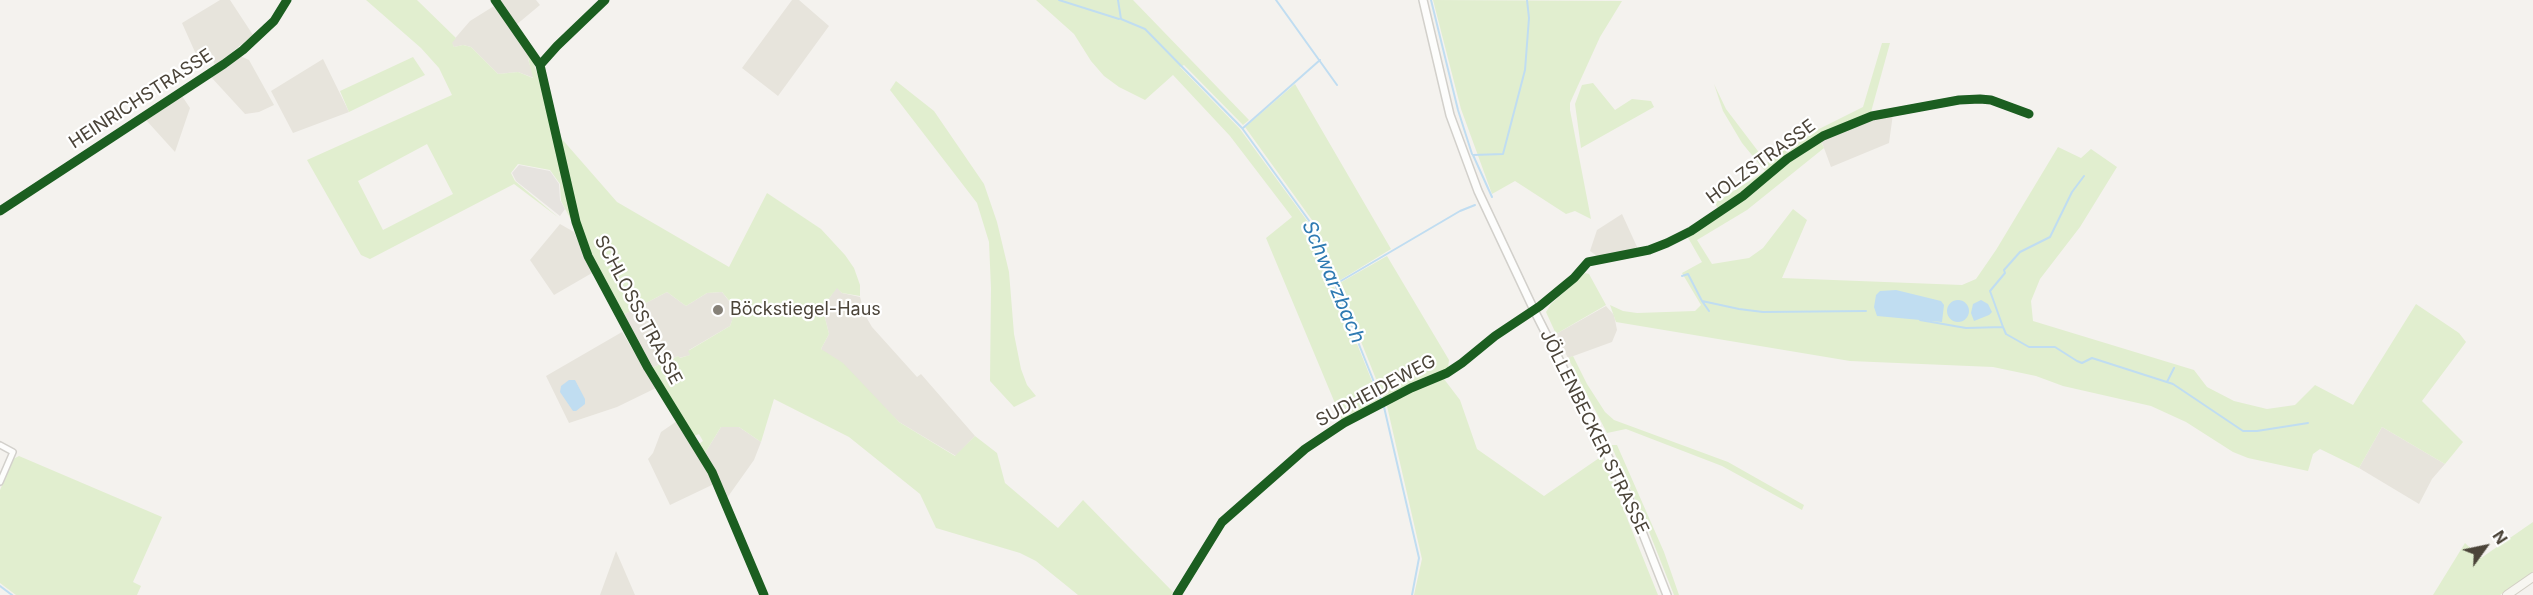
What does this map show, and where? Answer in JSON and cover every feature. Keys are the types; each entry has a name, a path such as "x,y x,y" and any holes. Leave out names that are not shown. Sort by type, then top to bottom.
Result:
{"main road":[{"path":"2507,595 2533,577"}],"street":[{"name":"HEINRICHSTRASSE","path":"0,211 230,59 274,21 287,0"},
{"name":"SCHLOSSSTRASSE","path":"495,0 540,65 584,249 648,368 712,472 764,595"},
{"path":"540,65 605,0"},
{"name":"JÖLLENBECKER STRASSE","path":"1423,0 1454,126 1485,207 1628,496 1667,595"},
{"name":"HOLZSTRASSE","path":"1534,310 1574,278 1588,262 1649,250 1691,231 1743,196 1787,159 1847,124 1872,116 1967,99 1991,100 2029,114"},
{"name":"SUDHEIDEWEG","path":"1177,595 1228,515 1322,437 1382,403 1447,373 1534,310"},
{"path":"0,446 13,452 0,482"}],"shaded area":[{"path":"220,0 230,0 253,35 215,66 211,53 199,61 182,23"},
{"path":"499,0 536,0 540,5 516,25"},
{"path":"792,0 799,0 829,26 778,96 742,68"},
{"path":"494,6 532,57 528,59 534,78 518,72 498,74 471,47 463,45 454,47 451,43 470,21"},
{"path":"240,56 249,60 274,105 259,112 245,114 211,77"},
{"path":"323,59 349,112 293,133 271,91"},
{"path":"182,96 190,108 175,152 146,120"},
{"path":"1893,114 1889,143 1831,167 1821,140 1871,118"},
{"path":"519,165 550,171 559,184 560,200 565,209 560,216 516,181 512,173"},
{"path":"1622,214 1638,249 1603,257 1590,251 1597,230"},
{"path":"560,224 574,232 592,273 554,295 530,260"},
{"path":"837,287 842,293 860,297 865,315 872,327 917,377 921,374 975,436 956,456 899,422 821,349 829,334 825,318 827,301"},
{"path":"667,292 686,306 707,293 722,292 736,310 730,326 689,350 691,355 679,358 678,356 652,368 623,315"},
{"path":"1606,306 1614,315 1617,330 1612,342 1568,358 1556,334"},
{"path":"622,332 656,388 617,407 569,423 546,376"},
{"path":"677,421 704,462 714,484 670,505 648,459 653,453 661,432"},
{"path":"721,427 739,427 761,442 754,460 727,498 705,453"},
{"path":"2382,427 2445,464 2432,479 2419,504 2359,468"},
{"path":"616,551 635,595 600,595"}],"green space":[{"path":"366,0 417,0 456,38 452,43 454,47 463,45 471,47 498,74 518,72 533,78 528,58 532,57 549,114 572,217 570,218 561,201 560,184 550,170 518,164 511,173 515,181 559,218 514,184 370,259 361,255 307,160 452,95 439,68 421,48","holes":["427,144 453,194 383,230 358,181"]},
{"path":"1036,0 1133,0 1249,120 1243,125 1184,65 1180,67 1240,129 1308,222 1380,401 1342,420 1266,238 1292,217 1230,136 1173,75 1145,100 1119,87 1104,76 1091,61 1074,34"},
{"path":"1433,0 1622,1 1600,37 1570,103 1591,219 1575,211 1566,214 1515,181 1492,194 1461,109"},
{"path":"1882,43 1890,43 1871,112 1818,135 1824,148 1747,210 1697,240 1712,264 1749,258 1763,248 1793,209 1807,220 1782,278 1962,285 1976,279 2058,147 2081,158 2091,149 2117,167 2080,227 2040,279 2031,301 2033,321 2194,370 2207,387 2234,401 2267,409 2295,405 2315,385 2353,405 2416,304 2459,333 2466,342 2422,401 2463,442 2445,464 2382,427 2359,468 2320,449 2313,454 2308,471 2248,458 2233,452 2186,422 2151,406 2063,386 2036,376 1993,367 1850,361 1616,322 1610,305 1623,311 1637,313 1695,311 1701,305 1682,273 1702,262 1687,236 1721,214 1715,203 1765,171 1742,143 1723,111 1714,84 1726,109 1767,163 1789,144 1863,107"},
{"path":"413,57 425,75 349,112 340,91"},
{"path":"896,81 934,111 984,184 997,222 1009,272 1014,334 1021,369 1027,385 1036,396 1014,407 990,381 989,242 977,203 890,90"},
{"path":"1593,83 1615,110 1632,99 1651,101 1654,107 1581,148 1575,104 1582,85"},
{"path":"1295,84 1391,249 1337,282 1312,220 1245,127"},
{"path":"561,138 617,202 729,267 767,193 821,229 854,268 860,285 860,296 842,293 837,288 827,301 825,318 829,334 821,349 843,363 899,422 955,456 975,436 997,453 1005,483 1058,528 1083,500 1173,592 1171,595 1078,595 1036,561 1020,553 936,528 920,494 849,437 774,399 761,442 739,427 721,427 705,453 699,444 703,441 699,434 694,436 652,368 678,356 680,358 690,355 688,351 730,326 736,309 722,292 707,293 686,306 667,292 623,315 583,239"},
{"path":"1387,256 1449,360 1448,368 1384,399 1338,284"},
{"path":"1585,273 1589,274 1606,305 1556,334 1546,312 1551,304"},
{"path":"1573,356 1587,384 1605,412 1614,420 1728,462 1804,505 1802,510 1722,466 1626,429 1607,433 1568,358"},
{"path":"1444,379 1460,400 1477,449 1544,496 1602,456 1658,595 1414,595 1422,559 1387,406 1413,391"},
{"path":"1611,445 1617,445 1664,552 1679,595 1674,595"},
{"path":"19,456 162,517 133,582 141,586 137,595 16,595 0,583 0,490 13,459"},
{"path":"2533,522 2533,572 2500,595 2433,595 2465,543 2481,558"}],"water":[{"path":"1896,290 1941,301 1944,305 1942,322 1877,316 1874,307 1876,295 1880,291"},
{"path":"1958,300 1968,307 1969,311 1962,321 1958,322 1948,315 1947,311 1954,301"},
{"path":"1981,300 1988,304 1992,312 1974,321 1971,313 1973,304"},
{"path":"569,380 575,380 585,399 585,404 576,411 573,411 560,392 561,386"}],"waterway":[{"path":"1059,0 1119,19"},
{"name":"Schwarzbach","path":"1118,0 1121,19 1145,29 1242,128 1310,222 1384,407 1419,558 1412,595"},
{"path":"1276,0 1337,85"},
{"path":"1431,0 1458,110 1472,154"},
{"path":"1492,197 1473,155 1503,154 1525,70 1529,18 1527,0"},
{"path":"1243,128 1320,60"},
{"path":"1920,320 1966,328 2003,327 1990,291 2020,252 2050,237 2072,192 2084,176"},
{"path":"1334,285 1460,211 1475,205"},
{"path":"1682,276 1688,274 1702,301 1739,309 1763,312 1866,311"},
{"path":"1702,301 1709,311"},
{"path":"2003,327 2006,334 2029,347 2055,347 2082,363 2092,358 2173,384 2243,431 2308,423"},
{"path":"2167,382 2174,368"},
{"path":"0,586 12,595"}],"cycle path":[{"path":"0,211 224,64 274,21 287,0"},
{"path":"495,0 540,65 576,222 588,256 648,368 712,472 764,595"},
{"path":"540,65 605,0"},
{"path":"1177,595 1222,522 1305,449 1344,423 1411,388 1447,373 1495,336 1540,306 1574,278 1588,262 1649,250 1691,231 1743,196 1787,159 1823,136 1872,116 1959,100 1980,99 1991,100 2029,114"}],"place":[{"name":"Böckstiegel-Haus","path":"718,310"}]}
